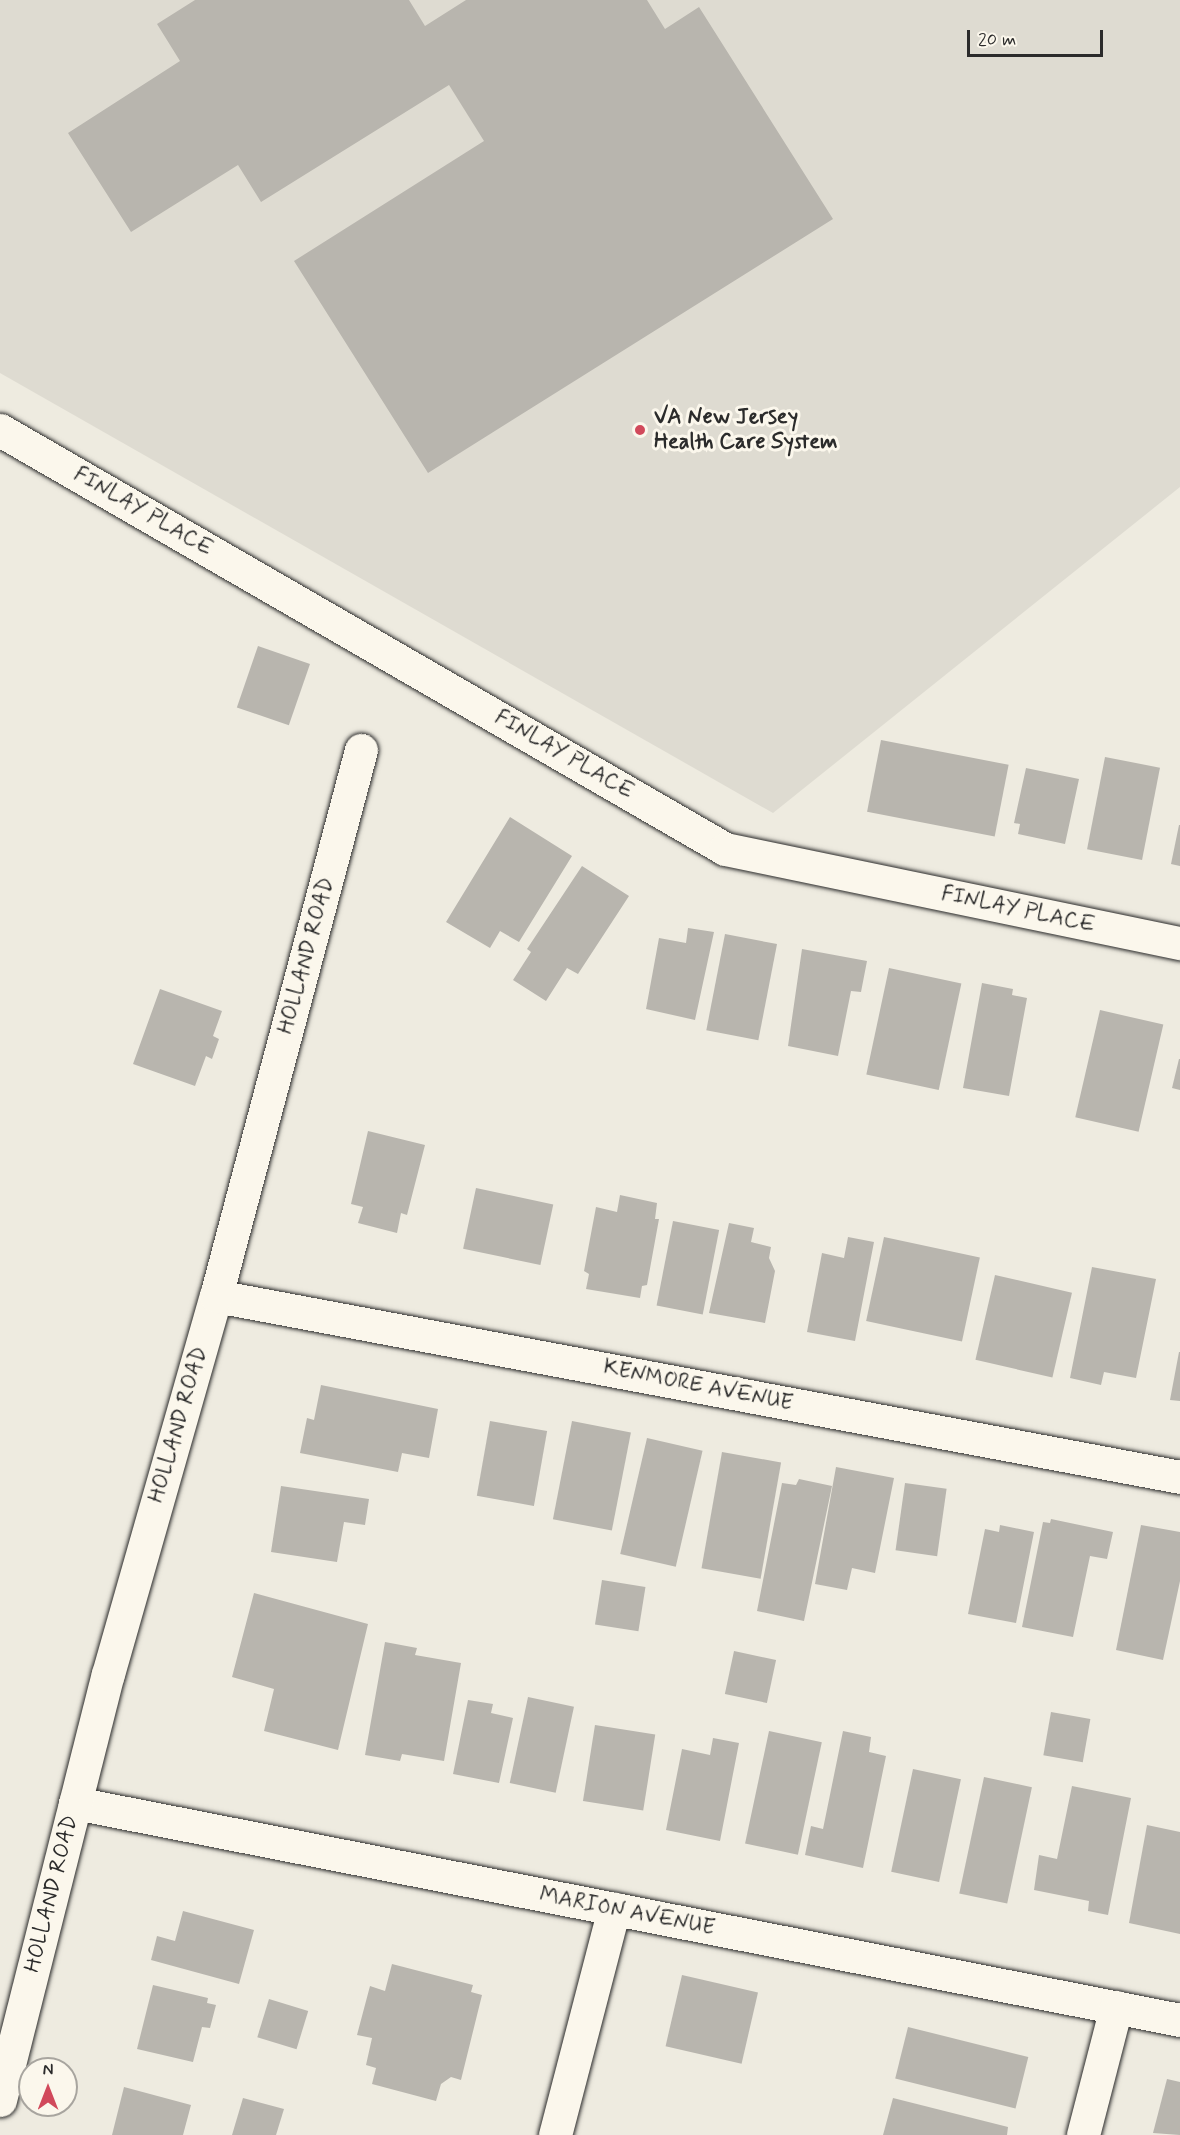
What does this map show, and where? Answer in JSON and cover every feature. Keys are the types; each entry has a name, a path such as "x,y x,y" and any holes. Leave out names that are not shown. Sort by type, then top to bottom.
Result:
{"street":[{"name":"FINLAY PLACE","path":"0,429 725,849 1180,943"},
{"name":"HOLLAND ROAD","path":"0,2100 108,1674 216,1296 361,750"},
{"name":"KENMORE AVENUE","path":"216,1296 1180,1477"},
{"name":"MARION AVENUE","path":"75,1803 1180,2020"},
{"path":"555,2135 615,1909"},
{"path":"1083,2135 1116,2007"}],"shaded area":[{"name":"VA New Jersey Health Care System","path":"0,0 1180,0 1180,487 773,813 0,373"}],"building":[{"path":"195,0 409,0 425,26 466,0 647,0 665,29 699,7 833,219 428,473 294,261 484,141 449,85 261,202 238,165 131,232 68,133 180,61 157,24"},
{"path":"258,646 310,664 289,725 237,707"},
{"path":"881,740 1009,765 995,836 867,812"},
{"path":"1105,757 1160,768 1142,860 1087,849"},
{"path":"1026,768 1079,779 1065,844 1018,834 1020,824 1014,823"},
{"path":"510,817 572,856 519,942 500,931 490,948 446,922"},
{"path":"1180,825 1180,866 1171,864"},
{"path":"582,866 629,896 578,974 567,968 546,1001 513,980 531,952 527,949"},
{"path":"688,928 714,932 695,1020 646,1009 659,938 686,943"},
{"path":"725,934 777,944 758,1040 706,1030"},
{"path":"802,949 867,961 861,992 851,991 838,1056 788,1046"},
{"path":"889,968 961,983 939,1090 866,1075"},
{"path":"982,983 1013,989 1012,995 1027,998 1009,1096 963,1088"},
{"path":"160,989 222,1011 213,1036 219,1039 212,1059 206,1056 195,1086 133,1064"},
{"path":"1100,1010 1163,1025 1139,1132 1075,1117"},
{"path":"1180,1059 1180,1090 1172,1088"},
{"path":"368,1131 425,1145 407,1215 401,1213 397,1233 358,1223 363,1207 351,1204"},
{"path":"476,1188 553,1204 540,1265 463,1249"},
{"path":"620,1195 657,1203 655,1219 659,1219 647,1285 642,1286 640,1298 586,1289 589,1274 584,1271 596,1207 617,1212"},
{"path":"673,1221 719,1230 703,1314 657,1305"},
{"path":"729,1223 754,1228 751,1242 771,1247 769,1258 775,1271 765,1323 709,1313"},
{"path":"848,1237 874,1242 855,1341 807,1332 822,1253 844,1258"},
{"path":"884,1237 980,1257 962,1341 866,1321"},
{"path":"1092,1267 1156,1279 1136,1378 1104,1372 1101,1385 1070,1378"},
{"path":"995,1275 1072,1293 1052,1378 975,1360"},
{"path":"1180,1352 1180,1401 1170,1400"},
{"path":"321,1385 438,1409 429,1458 402,1453 398,1472 300,1453 307,1418 314,1420"},
{"path":"490,1421 547,1431 534,1506 477,1496"},
{"path":"572,1421 631,1432 612,1531 553,1519"},
{"path":"647,1438 703,1451 676,1567 620,1554"},
{"path":"722,1452 781,1462 761,1579 702,1568"},
{"path":"836,1467 894,1478 875,1573 852,1568 847,1590 815,1584"},
{"path":"799,1479 832,1486 804,1621 757,1611 782,1483 796,1485"},
{"path":"905,1483 947,1489 937,1556 896,1550"},
{"path":"281,1486 369,1499 365,1525 344,1522 337,1562 271,1552"},
{"path":"1051,1519 1113,1532 1107,1559 1090,1556 1073,1637 1022,1627 1043,1522 1050,1523"},
{"path":"1000,1525 1034,1532 1016,1623 968,1614 985,1529 999,1532"},
{"path":"1141,1525 1180,1532 1180,1581 1163,1660 1116,1650"},
{"path":"602,1580 645,1587 638,1631 595,1624"},
{"path":"254,1593 368,1624 338,1750 264,1731 274,1689 232,1677"},
{"path":"385,1642 417,1648 415,1655 461,1663 444,1761 402,1754 400,1761 365,1755"},
{"path":"734,1651 776,1660 767,1703 725,1694"},
{"path":"528,1697 574,1707 556,1793 510,1783"},
{"path":"468,1700 493,1704 491,1713 513,1718 499,1783 453,1774"},
{"path":"1051,1712 1090,1719 1083,1762 1043,1755"},
{"path":"595,1725 655,1735 643,1811 583,1801"},
{"path":"769,1731 822,1742 798,1855 745,1843"},
{"path":"843,1731 871,1737 869,1752 886,1756 863,1868 805,1855 811,1826 823,1829"},
{"path":"713,1738 739,1743 720,1841 666,1830 682,1749 710,1755"},
{"path":"913,1769 961,1779 939,1882 891,1872"},
{"path":"984,1777 1032,1787 1007,1904 959,1893"},
{"path":"1072,1786 1131,1798 1108,1915 1088,1911 1089,1901 1034,1890 1039,1855 1057,1859"},
{"path":"1147,1825 1180,1832 1180,1934 1129,1923"},
{"path":"183,1911 254,1930 239,1984 151,1960 157,1936 175,1941"},
{"path":"392,1964 473,1985 471,1992 482,1995 461,2080 451,2077 441,2084 436,2101 372,2084 376,2068 366,2065 372,2038 357,2035 370,1986 385,1991"},
{"path":"682,1975 758,1993 742,2064 666,2046"},
{"path":"153,1985 208,1998 207,2003 216,2005 210,2028 202,2027 193,2062 137,2049"},
{"path":"269,1999 308,2011 297,2049 257,2037"},
{"path":"908,2027 1028,2057 1015,2108 895,2078"},
{"path":"1167,2079 1180,2082 1180,2135 1153,2133"},
{"path":"124,2087 191,2105 183,2135 112,2135"},
{"path":"243,2098 284,2109 276,2135 232,2135"},
{"path":"893,2098 1008,2127 1007,2135 883,2135"}],"place":[{"name":"VA New Jersey Health Care System","path":"640,430"}]}
